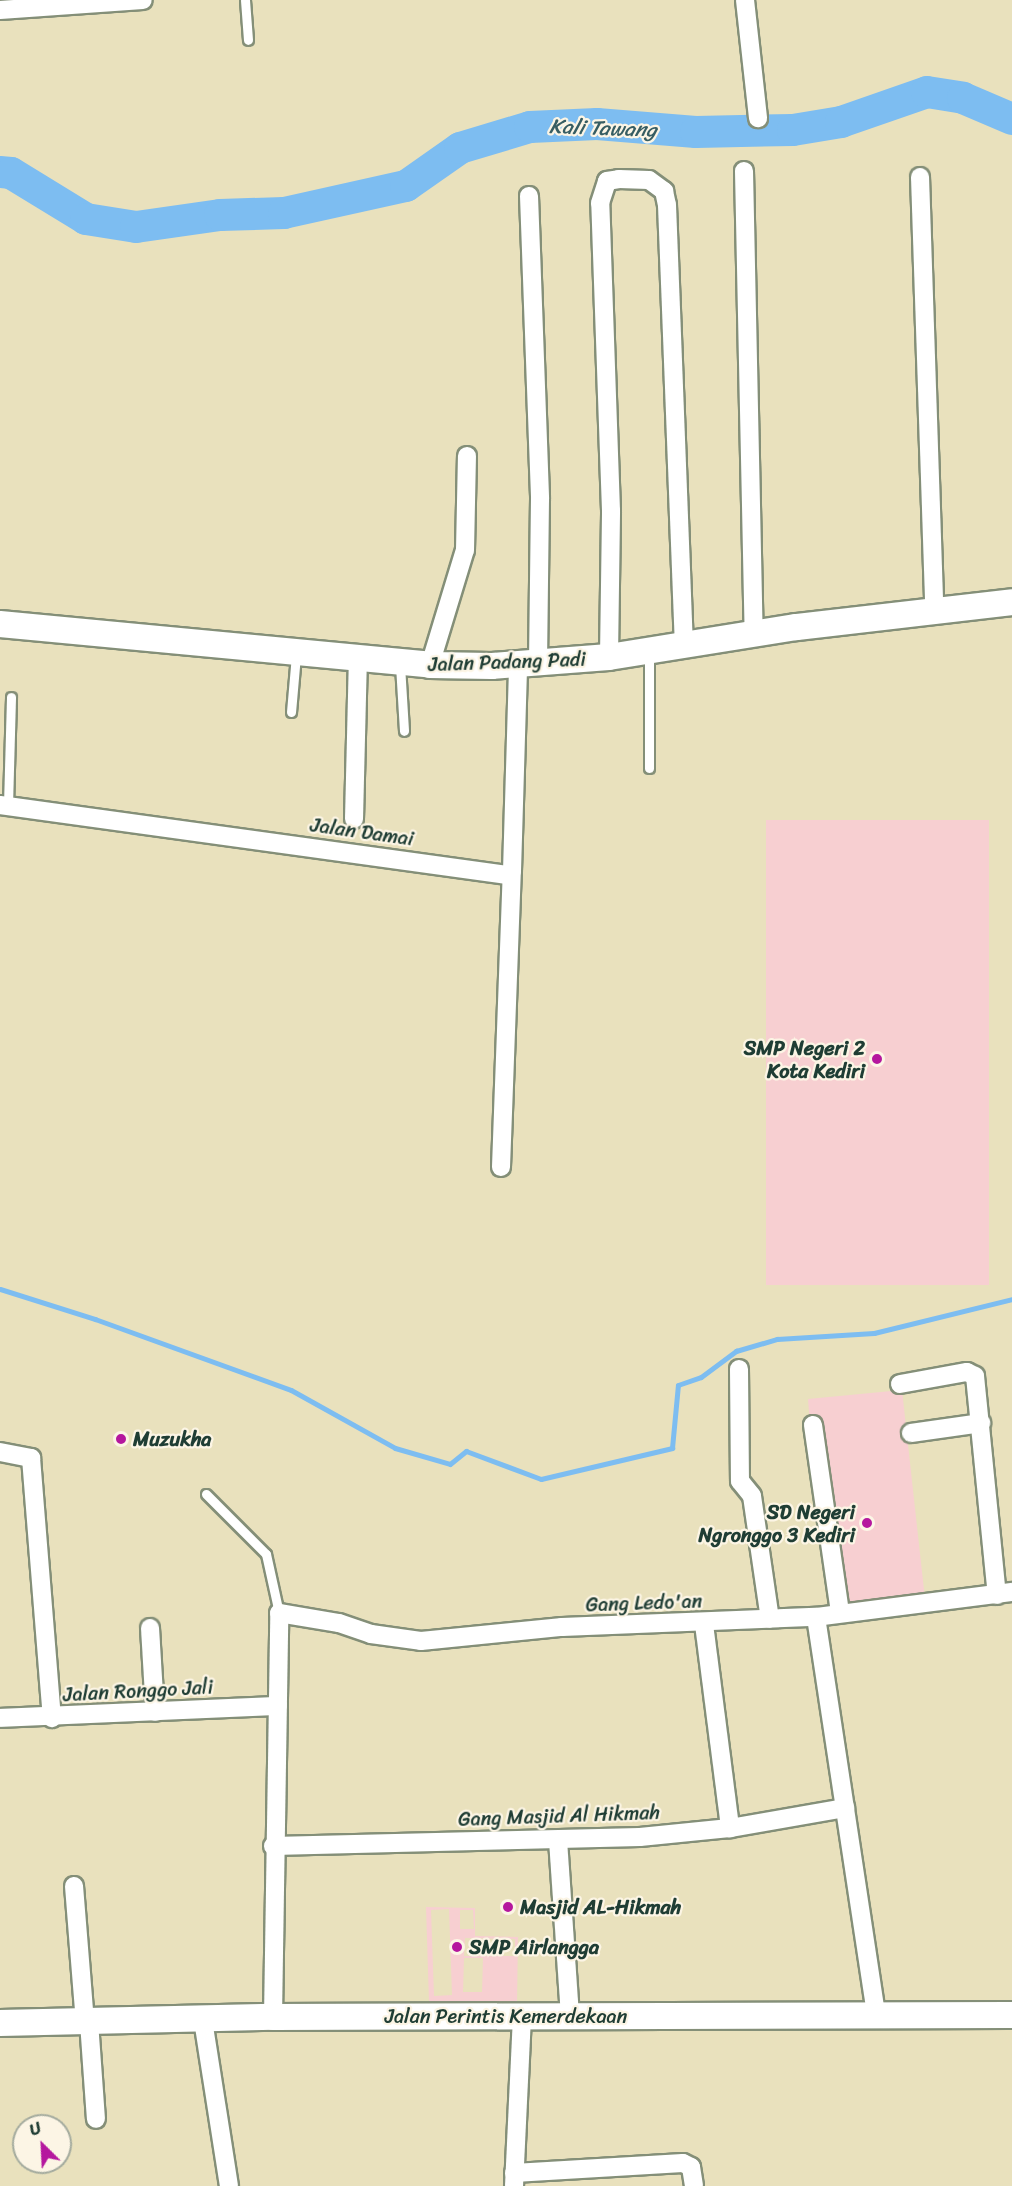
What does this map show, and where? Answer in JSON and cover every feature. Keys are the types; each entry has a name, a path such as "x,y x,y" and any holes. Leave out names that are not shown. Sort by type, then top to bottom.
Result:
{"main road":[{"name":"Jalan Padang Padi","path":"0,624 430,665 528,665 649,652 754,634 1012,602"},
{"name":"Jalan Perintis Kemerdekaan","path":"0,2023 273,2017 1012,2015"}],"street":[{"path":"0,10 143,0"},
{"path":"745,0 758,118"},
{"path":"744,171 754,634"},
{"path":"920,177 934,610"},
{"path":"609,657 611,511 600,203 607,181 619,179 649,180 664,191 667,205 684,647"},
{"path":"501,1167 512,871 540,499 528,195"},
{"path":"430,665 465,550 467,456"},
{"path":"354,819 358,658"},
{"name":"Jalan Damai","path":"4,805 499,875 512,871"},
{"path":"739,1369 740,1481 752,1496 770,1619"},
{"path":"900,1384 971,1372 976,1381 1004,1594"},
{"path":"911,1433 981,1423"},
{"path":"813,1425 840,1613"},
{"path":"0,1452 31,1458 52,1718"},
{"name":"Gang Ledo'an","path":"279,1613 339,1623 371,1634 421,1641 562,1627 704,1624 816,1617 1004,1594"},
{"path":"273,2017 273,1846 279,1613"},
{"path":"816,1617 876,2016"},
{"path":"704,1624 730,1828"},
{"path":"150,1628 155,1712"},
{"name":"Jalan Ronggo Jali","path":"0,1718 52,1718 278,1706"},
{"name":"Gang Masjid Al Hikmah","path":"273,1846 640,1838 730,1828 845,1808"},
{"path":"558,1840 570,2015"},
{"path":"74,1886 96,2119"},
{"path":"522,2017 514,2179 683,2163 691,2167 694,2186"},
{"path":"203,2020 229,2186"}],"lane":[{"path":"245,0 248,40"},
{"path":"291,712 296,652"},
{"path":"649,652 649,768"},
{"path":"400,662 404,731"},
{"path":"4,805 11,697"},
{"path":"206,1494 266,1554 279,1613"}],"shaded area":[{"name":"SMP Negeri 2 Kota Kediri","path":"766,820 989,820 989,1285 766,1285"},
{"name":"SD Negeri Ngronggo 3 Kediri","path":"902,1390 925,1599 838,1609 832,1556 820,1547 808,1399"},
{"name":"SMP Airlangga","path":"426,1907 475,1908 475,1936 518,1937 517,2003 429,2002","holes":["449,1909 452,1995 434,1996 431,1910","460,1910 473,1910 474,1929 460,1929","465,1938 515,1939 515,1956 464,1956","464,1958 483,1958 482,1992 463,1992"]}],"waterway":[{"name":"Kali Tawang","path":"0,172 11,173 86,219 136,227 220,215 284,213 406,186 460,148 530,127 597,124 696,132 793,130 841,122 927,92 963,98 1012,119"},
{"path":"0,1289 95,1319 291,1390 395,1448 450,1464 466,1451 541,1479 672,1448 678,1385 701,1377 736,1351 777,1339 874,1333 1012,1299"}],"place":[{"name":"SMP Negeri 2 Kota Kediri","path":"877,1059"},
{"name":"Muzukha","path":"121,1439"},
{"name":"SD Negeri Ngronggo 3 Kediri","path":"867,1523"},
{"name":"Masjid AL-Hikmah","path":"508,1907"},
{"name":"SMP Airlangga","path":"457,1947"}]}
